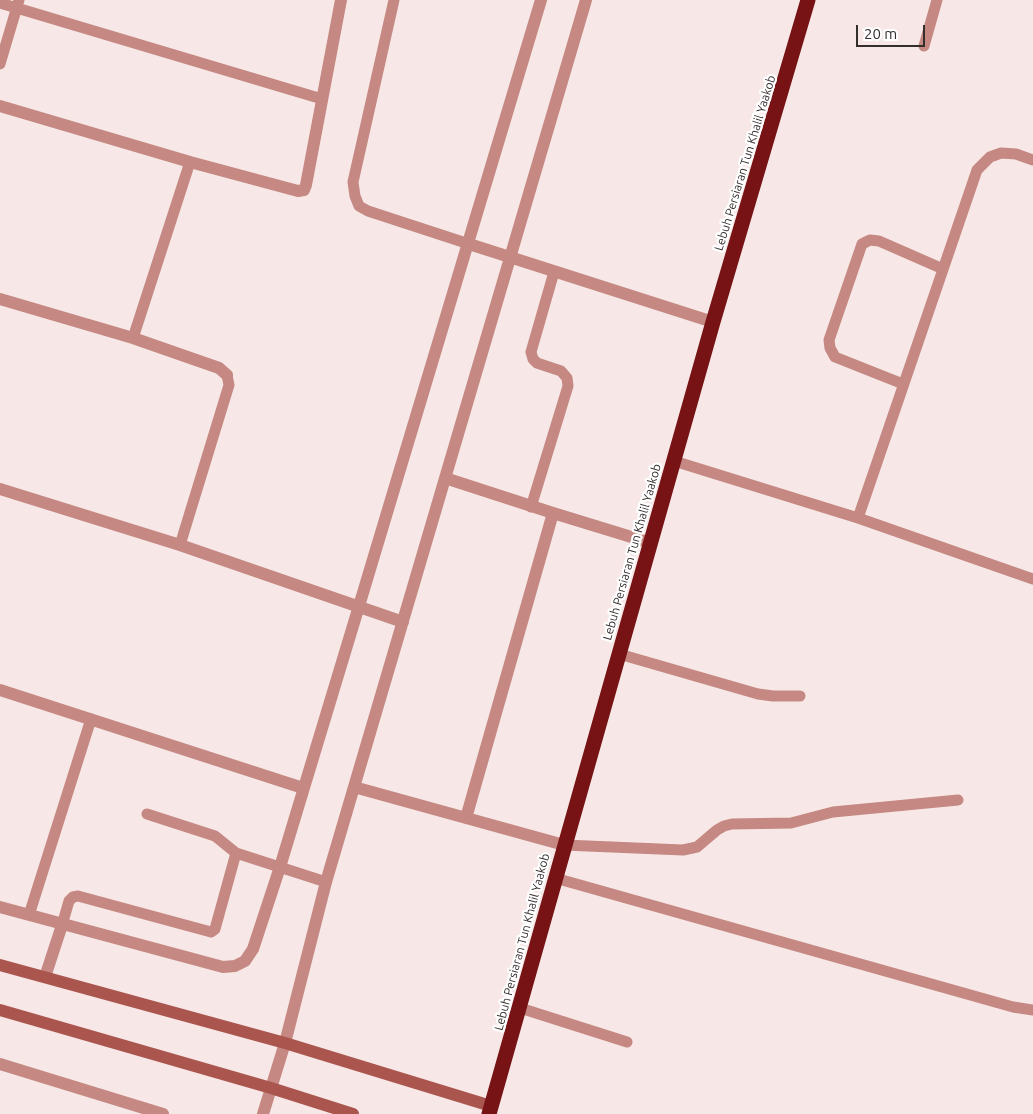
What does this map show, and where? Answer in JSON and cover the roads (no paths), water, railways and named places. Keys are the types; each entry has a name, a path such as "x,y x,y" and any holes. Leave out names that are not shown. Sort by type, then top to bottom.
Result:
{"highway":[{"name":"Lebuh Persiaran Tun Khalil Yaakob","path":"490,1110 713,322 808,0"}],"street":[{"path":"0,106 190,162 298,191 304,190 341,0"},
{"path":"0,907 223,967 235,966 245,961 253,949 280,868 360,606 541,0"},
{"path":"263,1114 285,1043 326,882 586,0"},
{"path":"469,244 713,322"},
{"path":"0,299 133,338 219,368 227,375"},
{"path":"445,478 651,543"},
{"path":"0,488 180,545 403,622"},
{"path":"466,818 553,513"},
{"path":"0,690 303,788"},
{"path":"354,787 564,846"},
{"path":"45,977 62,925"},
{"path":"0,965 285,1043 490,1110"},
{"path":"0,1010 271,1088 353,1114"},
{"path":"0,1064 164,1114"}],"lane":[{"path":"394,0 353,182 355,196 360,206 368,211 469,244"},
{"path":"924,46 937,0"},
{"path":"0,4 18,4 322,99"},
{"path":"0,64 18,4"},
{"path":"858,518 977,170 990,157 1001,153 1016,154 1033,160"},
{"path":"133,338 190,162"},
{"path":"903,384 835,357 830,348 829,340 862,244 870,240 879,241 944,269"},
{"path":"531,506 568,386 567,378 561,372 537,364 531,352 554,272"},
{"path":"180,545 229,386 227,375"},
{"path":"674,461 858,518 1033,579"},
{"path":"619,654 758,694 800,696"},
{"path":"29,915 91,720"},
{"path":"564,846 683,850 697,847 717,830 732,824 791,824 833,812 958,800"},
{"path":"146,814 215,836 236,853 326,882"},
{"path":"62,925 69,901 78,896 211,932 215,929 236,853"},
{"path":"555,878 1013,1007 1033,1010"},
{"path":"520,1008 627,1042"}]}
